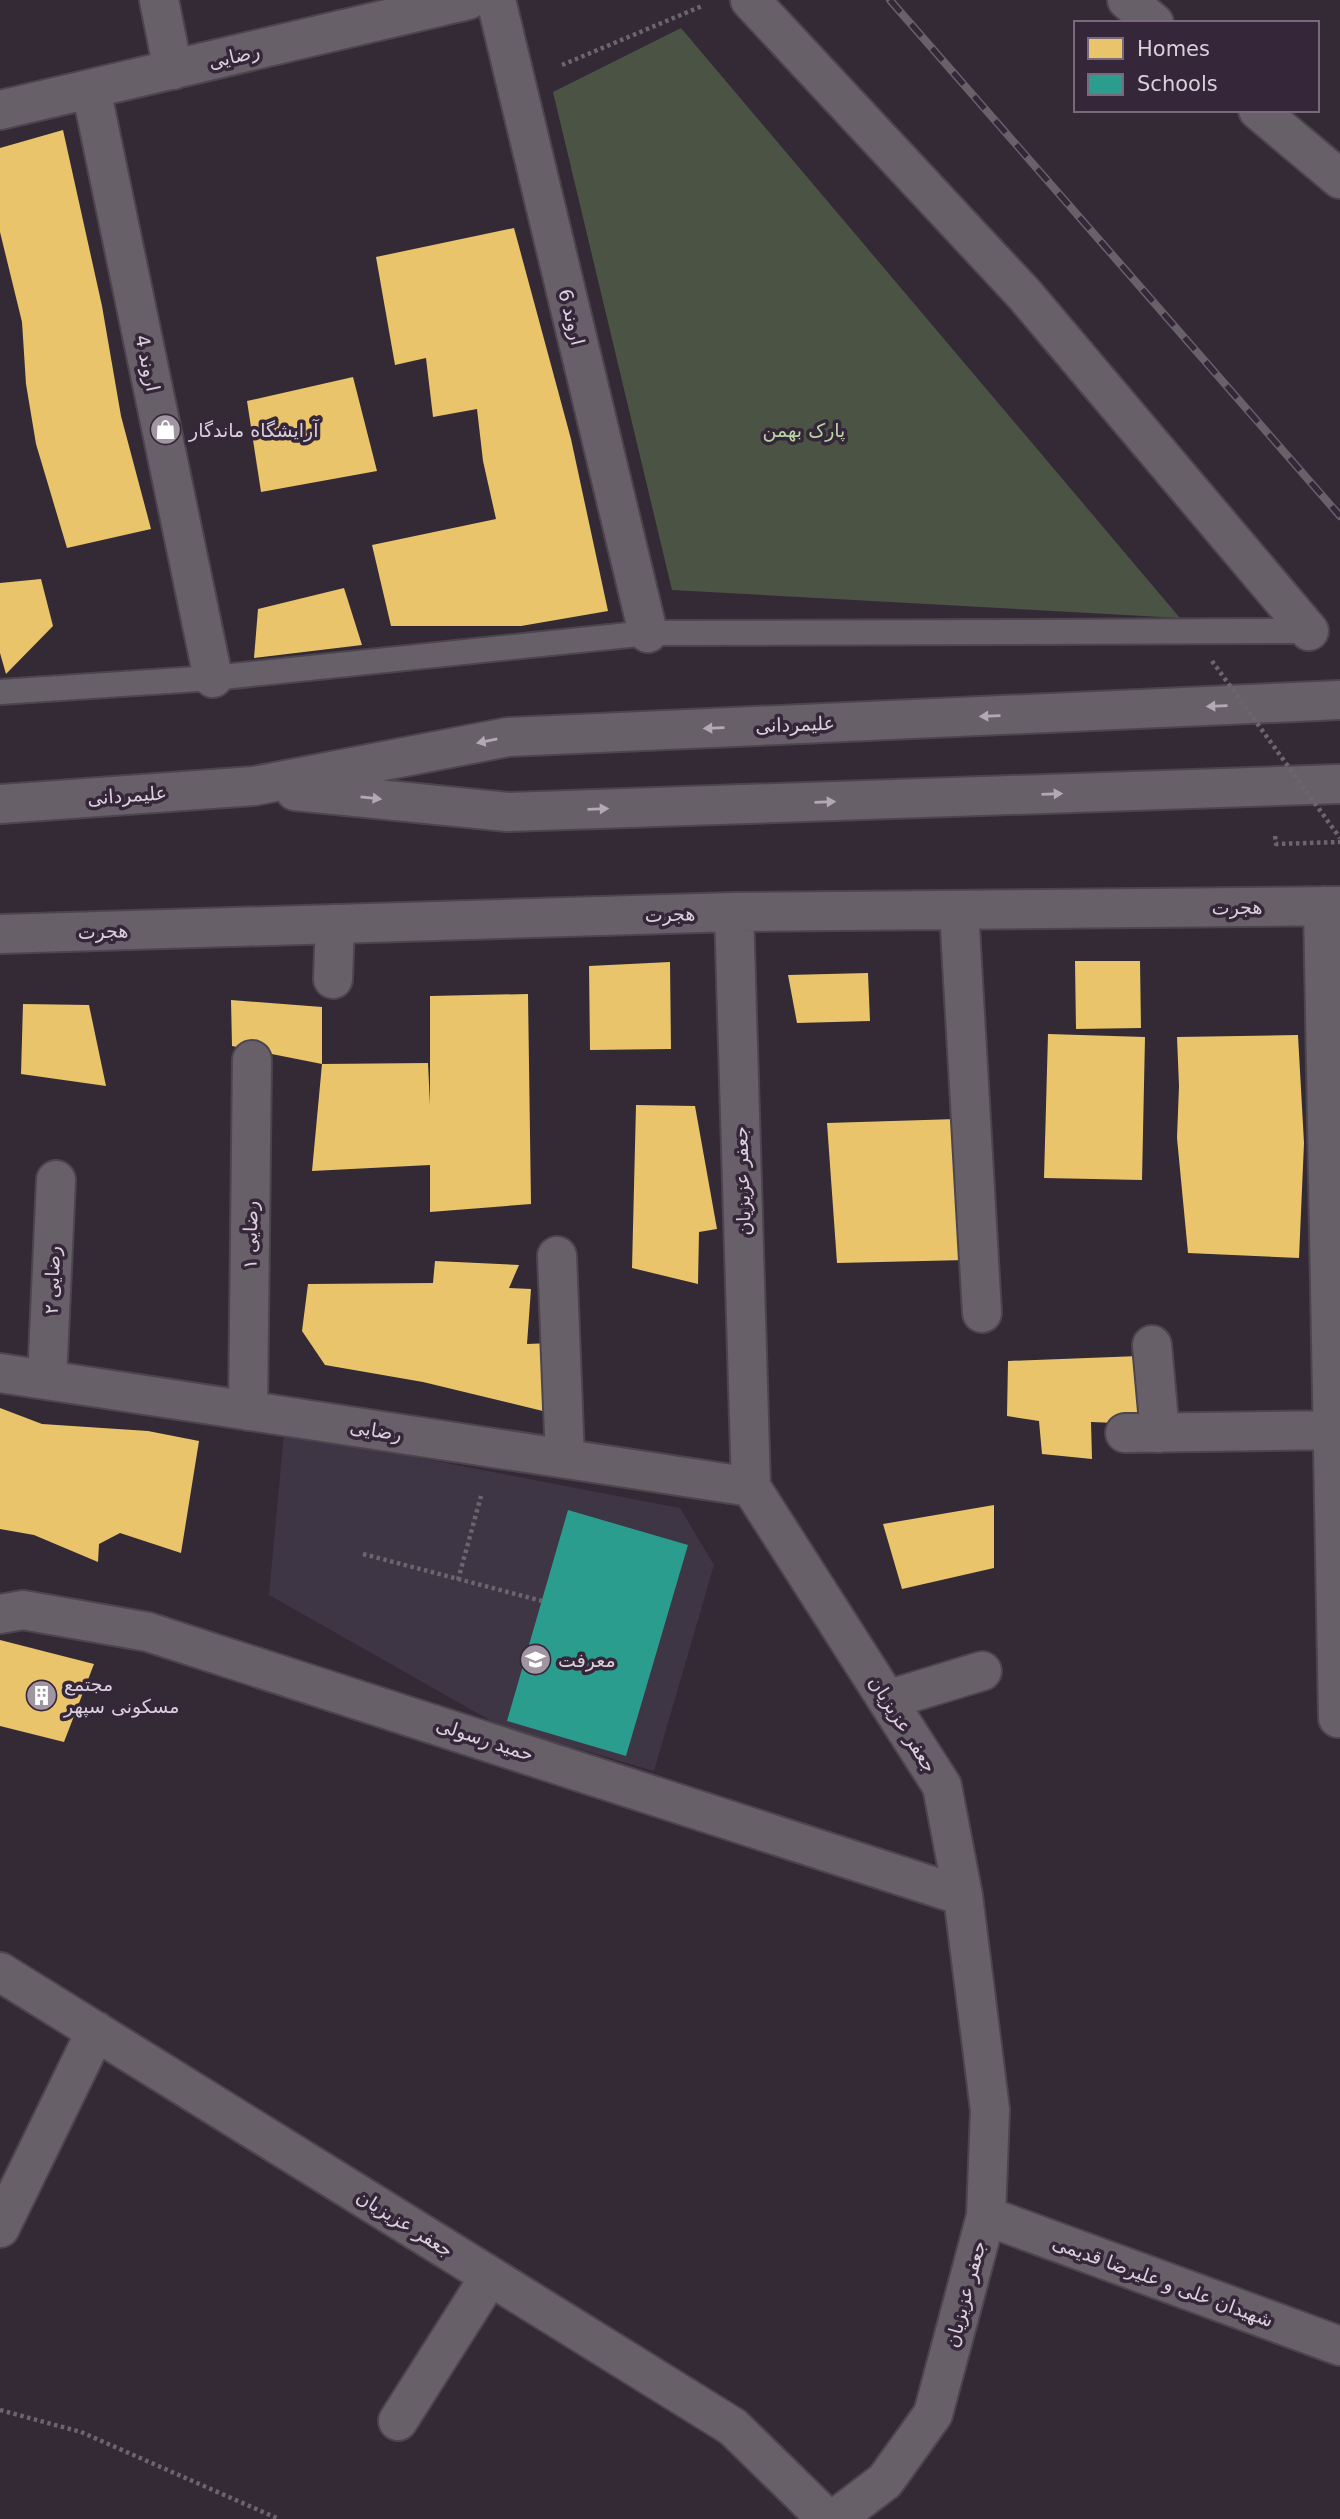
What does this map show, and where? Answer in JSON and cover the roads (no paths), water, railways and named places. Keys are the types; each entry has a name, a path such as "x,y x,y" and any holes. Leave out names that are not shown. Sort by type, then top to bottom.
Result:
{"street":[{"path":"159,0 173,70"},
{"name":"رضایی","path":"0,110 468,0"},
{"name":"اروند 6","path":"496,0 648,633"},
{"path":"750,0 1025,295 1309,631"},
{"path":"1127,0 1152,21"},
{"name":"اروند 4","path":"91,89 212,678"},
{"path":"1260,112 1340,179"},
{"name":"علیمردانی","path":"0,804 254,786 508,737 1340,700"},
{"name":"علیمردانی","path":"254,786 508,812 1340,784"},
{"path":"1331,906 1338,1718"},
{"name":"هجرت","path":"0,934 734,912 1331,906"},
{"path":"959,910 982,1313"},
{"name":"جعفر عزیزیان","path":"734,912 751,1487 942,1786 963,1896 990,2110 986,2216 933,2414 885,2481 835,2519"},
{"path":"333,979 335,924"},
{"name":"رضایی ۱","path":"248,1411 252,1060"},
{"name":"رضایی ۲","path":"47,1380 56,1180"},
{"path":"557,1256 565,1458"},
{"path":"1152,1345 1142,1433 1334,1430"},
{"name":"رضایی","path":"0,1373 751,1487"},
{"name":"حمید رسولی","path":"0,1615 23,1610 148,1632 963,1896"},
{"path":"887,1700 982,1671"},
{"name":"جعفر عزیزیان","path":"0,1972 733,2427 827,2519"},
{"path":"0,2228 96,2031"},
{"name":"شهیدان علی و علیرضا قدیمی","path":"986,2216 1340,2346"},
{"path":"398,2421 490,2276"}],"lane":[{"path":"0,692 212,678 648,633 1309,631"}],"railway":[{"path":"890,0 1340,516"}],"place":[{"name":"آرایشگاه ماندگار","path":"166,430"},
{"name":"معرفت","path":"535,1660"},
{"name":"مجتمع مسکونی سپهر","path":"41,1695"}],"park label":[{"name":"پارک بهمن","path":"804,430"}]}
